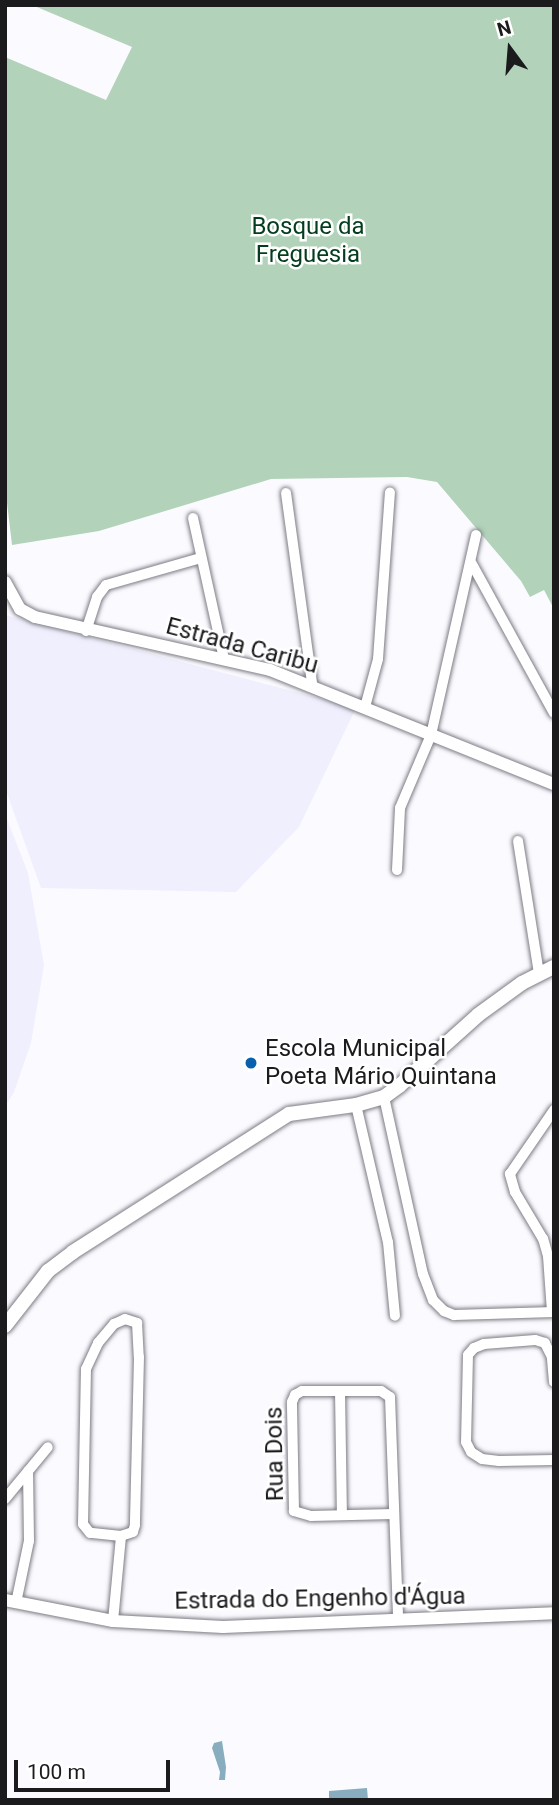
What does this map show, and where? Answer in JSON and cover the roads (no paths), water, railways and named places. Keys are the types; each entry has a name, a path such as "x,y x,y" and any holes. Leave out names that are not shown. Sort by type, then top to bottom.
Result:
{"main road":[{"path":"5,1326 48,1271 73,1252 289,1114 310,1109 356,1105 384,1097 478,1015 554,967"}],"street":[{"path":"365,707 378,659 390,492"},
{"path":"286,493 312,684"},
{"path":"193,518 224,659"},
{"path":"397,870 400,808 431,735 477,535"},
{"path":"86,631 97,597 106,585 201,558"},
{"path":"472,564 527,659 554,713"},
{"name":"Estrada Caribu","path":"5,582 20,609 35,617 86,631 224,659 312,684 554,784"},
{"path":"518,841 539,974"},
{"path":"384,1097 423,1273 433,1300 444,1311 454,1315 553,1312 548,1256 543,1239 515,1192 510,1174 554,1110"},
{"path":"356,1105 391,1259 395,1316"},
{"path":"125,1319 137,1324 139,1357 135,1525 133,1532 121,1536 90,1533 83,1524 86,1369 98,1343 114,1324 125,1319"},
{"path":"554,1382 552,1357 545,1343 535,1340 485,1344 474,1348 468,1355 466,1442 471,1452 482,1459 554,1460"},
{"name":"Rua Dois","path":"393,1514 342,1516 300,1514 294,1511 292,1402 295,1395 302,1391 381,1391 390,1397 398,1618"},
{"path":"340,1391 342,1516"},
{"path":"5,1499 48,1447"},
{"path":"11,1602 29,1541 28,1471"},
{"path":"113,1621 121,1536"},
{"name":"Estrada do Engenho d'Água","path":"11,1602 113,1621 223,1627 554,1613"}],"water":[{"path":"222,1741 225,1780 219,1780 220,1772 212,1748 214,1743"},
{"path":"367,1788 368,1800 329,1798 329,1791"}],"place":[{"name":"Escola Municipal Poeta Mário Quintana","path":"251,1063"}],"park label":[{"name":"Bosque da Freguesia","path":"308,241"}]}
